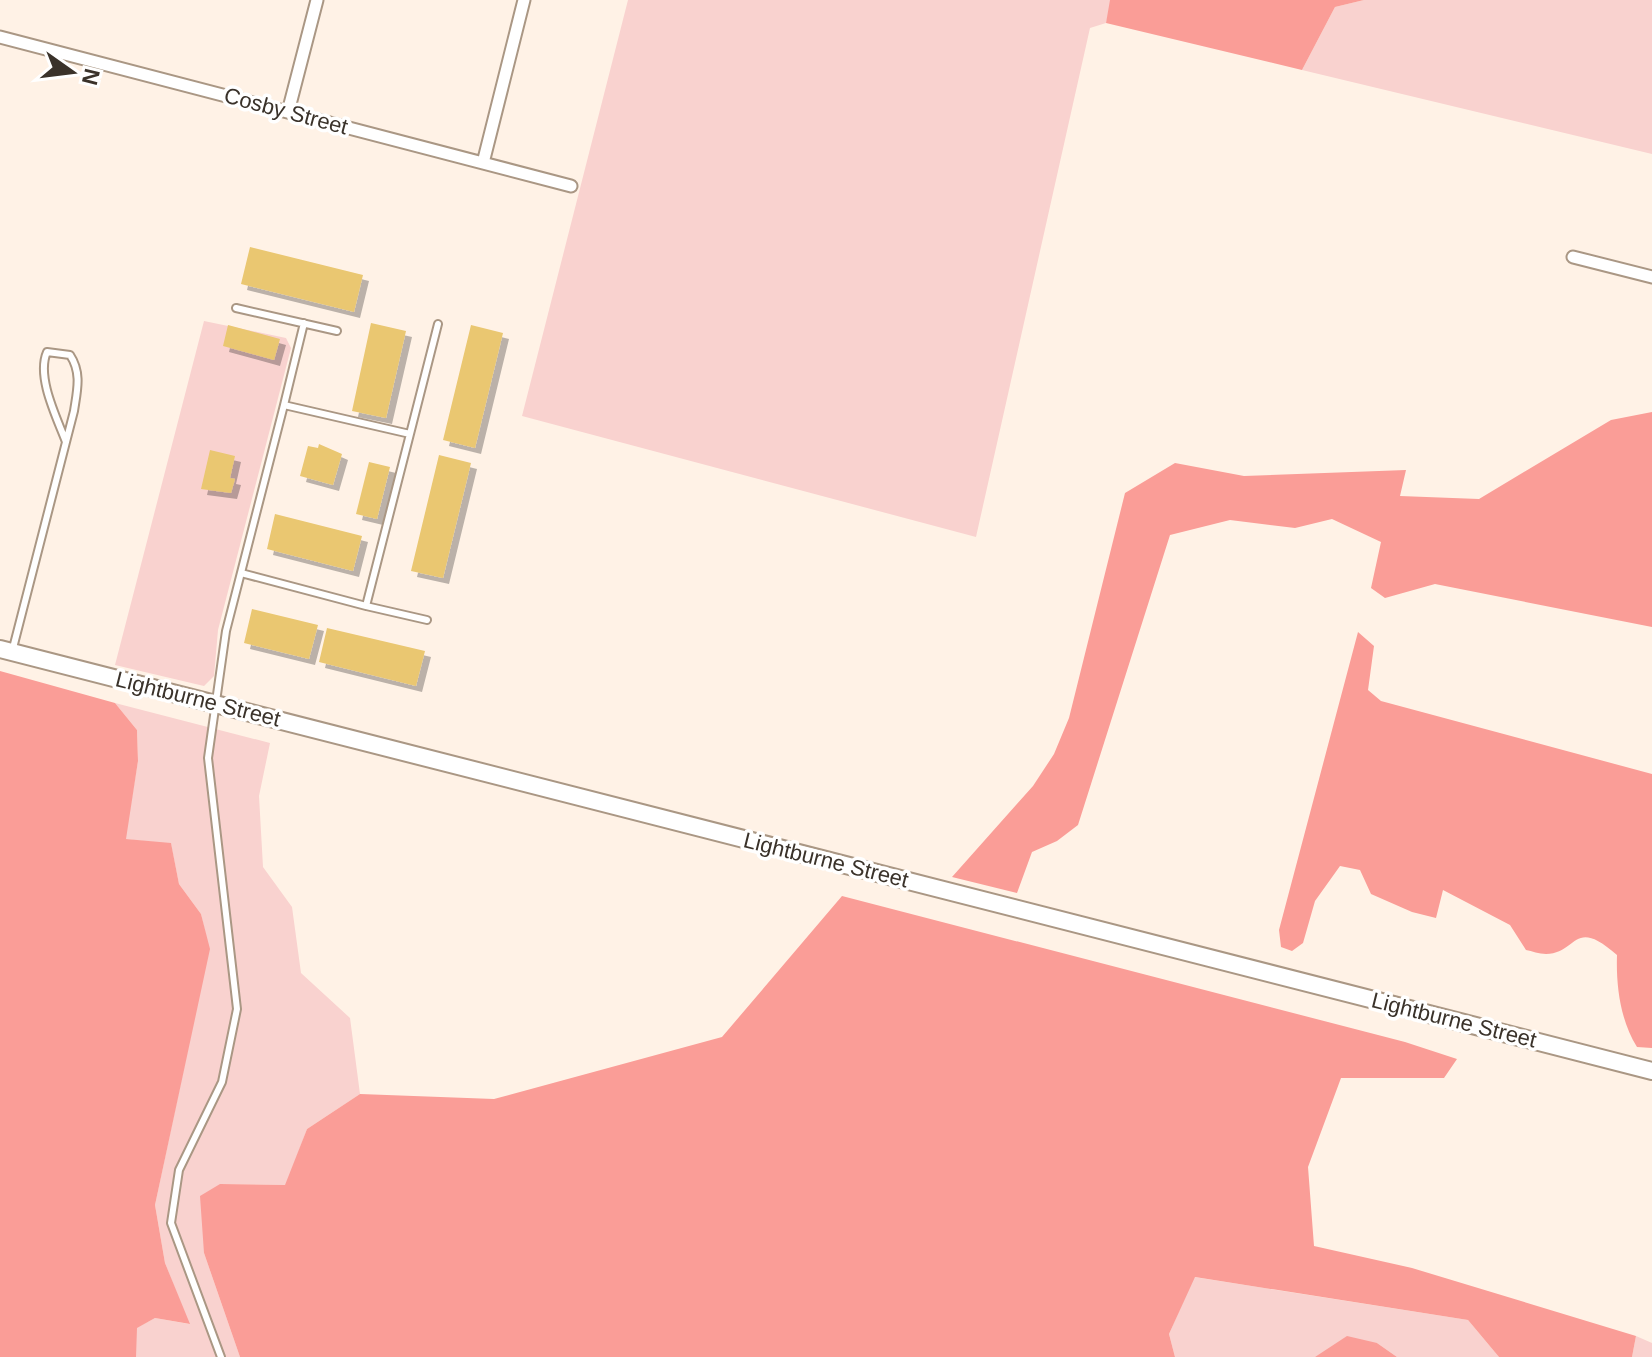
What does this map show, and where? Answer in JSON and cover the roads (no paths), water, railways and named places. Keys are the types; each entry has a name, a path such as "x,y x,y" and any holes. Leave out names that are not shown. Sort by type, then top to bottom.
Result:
{"main road":[{"name":"Lightburne Street","path":"6,650 1652,1071"}],"street":[{"path":"288,112 317,0"},
{"path":"483,163 524,0"},
{"name":"Cosby Street","path":"0,37 571,186"},
{"path":"1573,257 1652,277"}],"lane":[{"path":"236,308 337,331"},
{"path":"221,1357 171,1223 179,1170 222,1082 237,1009 208,758 226,631 304,323"},
{"path":"366,606 438,324"},
{"path":"6,650 66,442 79,382 76,364 70,355 59,351 47,352 43,360 46,381 66,442"},
{"path":"284,405 410,434"},
{"path":"241,573 427,620"}]}
